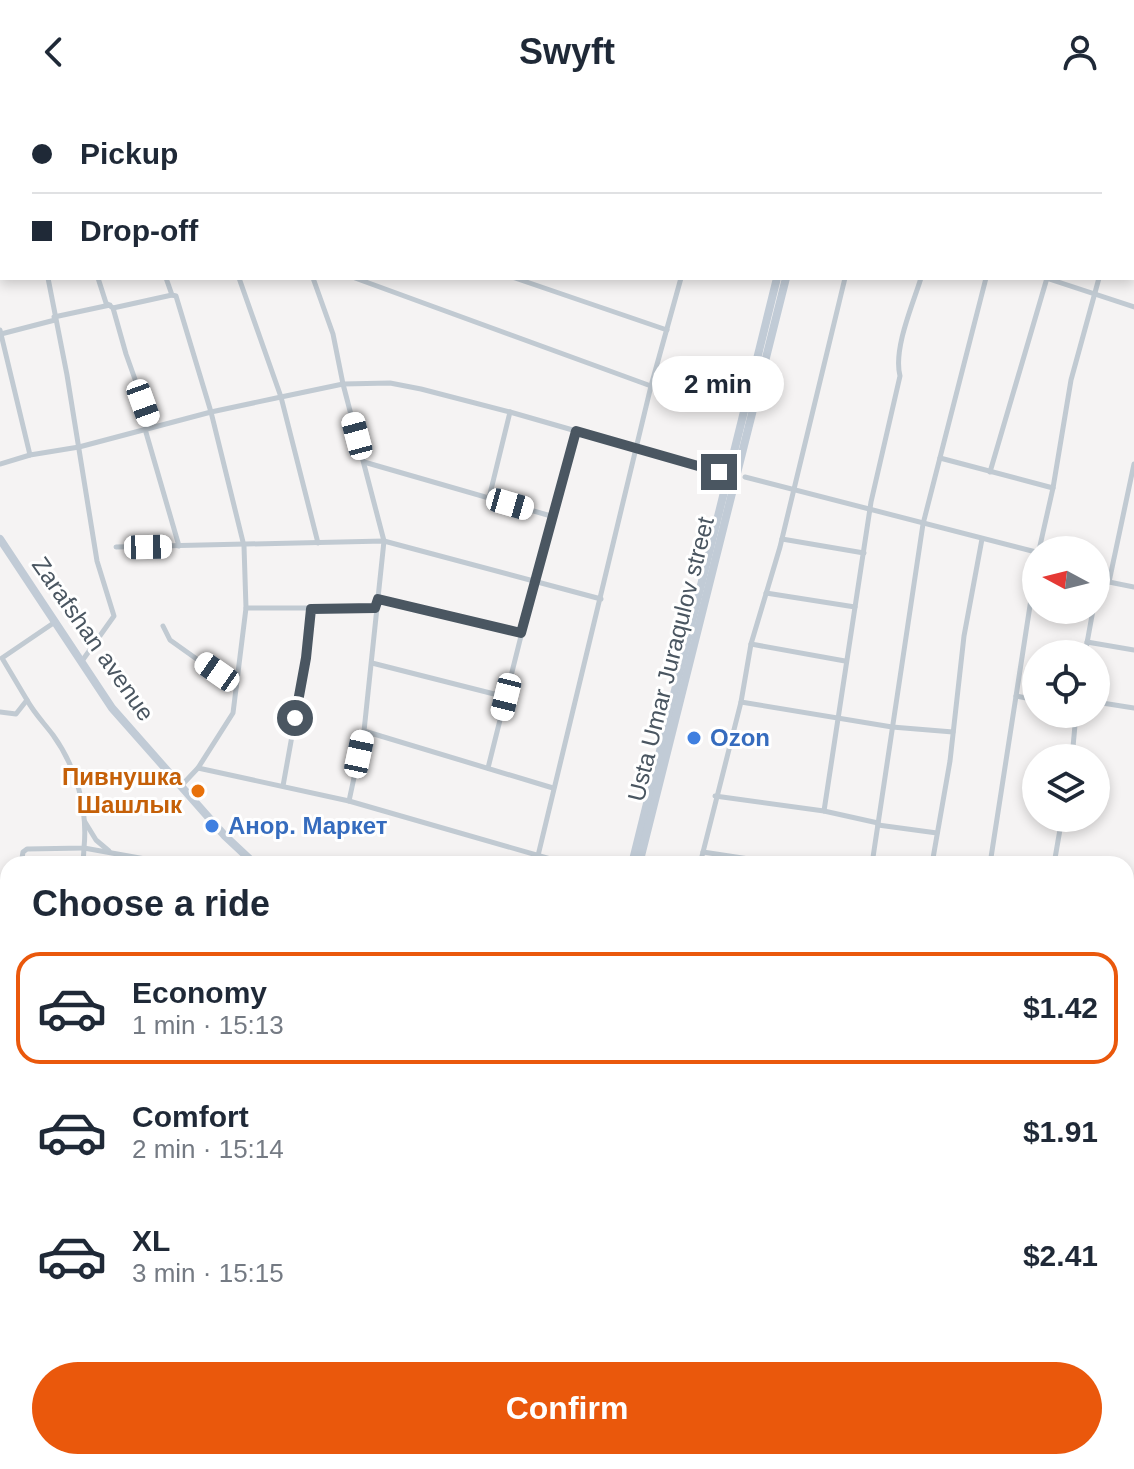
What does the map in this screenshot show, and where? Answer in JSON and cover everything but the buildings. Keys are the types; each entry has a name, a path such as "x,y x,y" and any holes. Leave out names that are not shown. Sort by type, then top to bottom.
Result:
{"main road":[{"name":"Usta Umar Juraqulov street","path":"634,856 777,280"},
{"name":"Usta Umar Juraqulov street","path":"641,856 785,280"},
{"name":"Zarafshan avenue","path":"0,539 112,708 180,787 246,856"}],"street":[{"path":"48,280 97,561 114,616 81,662"},
{"path":"99,280 106,303 111,307 149,428 179,546"},
{"path":"167,280 172,295 176,296 211,412 244,546 246,608 233,713 198,768 180,787"},
{"path":"240,280 281,397 318,543"},
{"path":"314,280 333,334 384,541 364,731 349,801"},
{"path":"360,280 651,386"},
{"path":"521,280 667,330"},
{"path":"198,768 349,801 539,856 651,386 680,280"},
{"path":"702,856 741,702 751,644 782,539 845,280"},
{"path":"824,811 870,508 900,376 901,345 920,280"},
{"path":"873,856 923,524 985,280"},
{"path":"990,472 1045,280"},
{"path":"1053,280 1134,307"},
{"path":"1041,536 1053,488 1071,380 1099,280"},
{"path":"30,455 1,332 172,295"},
{"path":"0,464 211,412 343,384 390,383 510,412 719,472"},
{"path":"489,498 510,412"},
{"path":"488,768 551,516 576,431"},
{"path":"940,458 1053,488"},
{"path":"363,462 551,516"},
{"path":"1110,578 1134,464"},
{"path":"745,477 1022,548"},
{"path":"1124,516 1134,518"},
{"path":"782,539 864,553"},
{"path":"933,856 964,636 982,539"},
{"path":"116,547 384,541 601,599"},
{"path":"1110,582 1134,587"},
{"path":"766,593 855,607"},
{"path":"378,599 521,633"},
{"path":"246,608 375,608"},
{"path":"283,786 306,658 311,609"},
{"path":"55,622 1,657 74,771 85,821 84,856"},
{"path":"991,856 1027,624"},
{"path":"163,626 170,640 236,687"},
{"path":"751,644 846,661"},
{"path":"1110,646 1134,650"},
{"path":"372,663 506,697"},
{"path":"1016,696 1022,697"},
{"path":"0,712 16,714 27,700"},
{"path":"741,702 892,727 953,732"},
{"path":"1110,704 1134,708"},
{"path":"364,731 553,788"},
{"path":"715,796 824,811 878,824 937,833"},
{"path":"85,821 96,840 110,852"},
{"path":"1055,856 1060,832"},
{"path":"22,856 27,849 84,848 131,856"},
{"path":"703,852 729,856"}],"place":[{"name":"Ozon","path":"694,738"},
{"name":"Пивнушка Шашлык","path":"198,791"},
{"name":"Анор. Маркет","path":"212,826"}],"route":[{"path":"295,718 311,609 375,608 378,599 521,633 576,431 719,472"}]}
